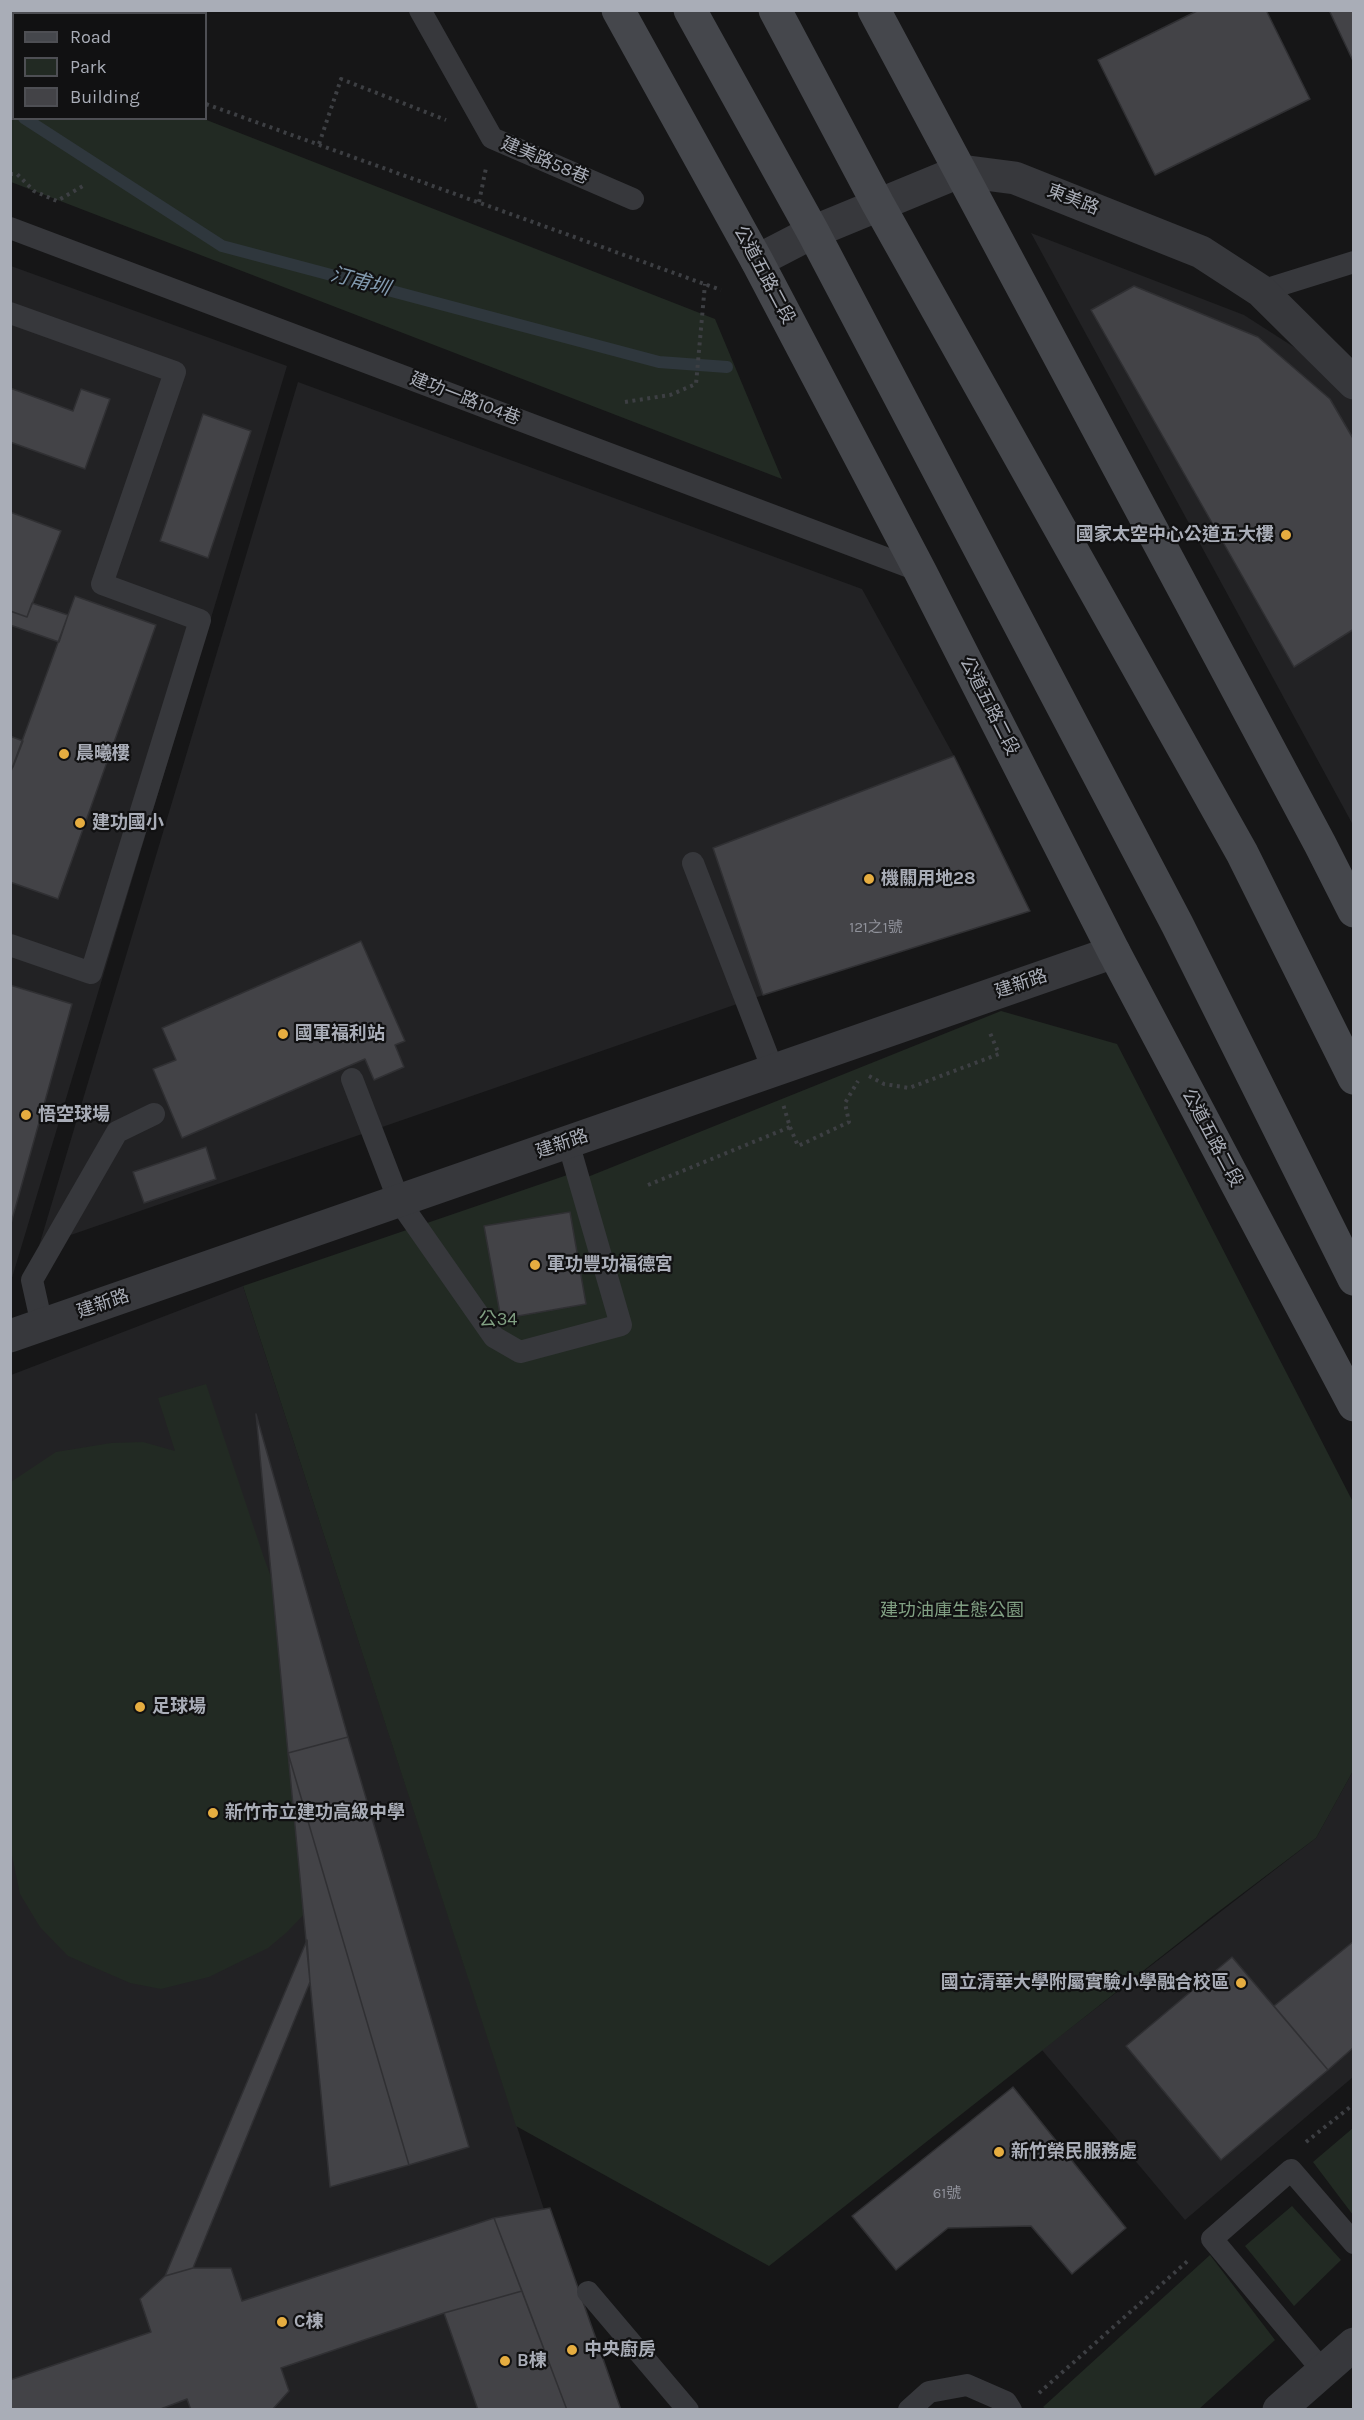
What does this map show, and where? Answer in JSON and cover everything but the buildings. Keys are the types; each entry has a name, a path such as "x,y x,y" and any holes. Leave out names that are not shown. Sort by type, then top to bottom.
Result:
{"street":[{"name":"公道五路二段","path":"618,10 757,261 920,571 1114,952 1353,1405"},
{"path":"690,10 813,232 1177,924 1353,1279"},
{"path":"775,10 878,204 1242,853 1353,1078"},
{"path":"874,10 1315,834 1353,911"},
{"name":"東美路","path":"757,261 813,232 961,171 1015,178 1201,252 1261,291 1353,382"},
{"name":"建新路","path":"10,1336 568,1142 777,1085 1114,952"},
{"path":"1279,2409 1353,2344"}],"lane":[{"name":"建美路58巷","path":"420,10 492,138 633,199"},
{"name":"建功一路104巷","path":"10,228 920,571"},
{"path":"1261,291 1353,262"},
{"path":"10,313 175,372 102,584 200,620 91,973 10,945"},
{"path":"693,863 777,1085"},
{"path":"352,1079 399,1201 494,1337 520,1352 621,1325 568,1142"},
{"path":"42,1325 32,1280 117,1132 154,1114"},
{"path":"1323,2371 1212,2239 1291,2170 1353,2243"},
{"path":"588,2292 688,2409"},
{"path":"909,2409 929,2392 967,2385 1006,2402 1011,2409"}],"path":[{"path":"319,144 341,79 492,138"},
{"path":"207,104 722,290"},
{"path":"10,174 17,174 34,191 57,201 83,186"},
{"path":"625,402 670,395 696,384 705,284"},
{"path":"777,1085 798,1146 849,1122 845,1103 862,1073 885,1084 909,1088 999,1054 988,1029"},
{"path":"648,1185 790,1127"},
{"path":"1291,2170 1293,2153 1353,2104"},
{"path":"1038,2394 1212,2239"}],"shaded area":[{"name":"國家太空中心公道五大樓","path":"1031,233 1244,315 1300,351 1353,400 1353,825"},
{"name":"建功國小","path":"11,266 287,366 11,1281"},
{"path":"298,382 862,589 954,756 713,848 763,995 39,1246"},
{"name":"新竹市立建功高級中學","path":"243,1286 609,2409 11,2410 11,1375"},
{"name":"國立清華大學附屬實驗小學融合校區","path":"1353,1771 1353,2077 1185,2220 1042,2050 1316,1838"}],"green space":[{"path":"10,43 12,44 12,120 207,120 715,319 782,479 11,182"},
{"name":"建功油庫生態公園","path":"1001,1011 1117,1044 1353,1502 1353,1771 1316,1838 1214,1915 769,2266 516,2126 243,1286 576,1172 580,1180"},
{"path":"206,1384 263,1555 347,1787 309,1909 268,1948 209,1977 161,1989 130,1983 68,1956 40,1927 20,1894 11,1851 11,1482 56,1452 111,1443 143,1442 175,1451 158,1398"},
{"path":"1353,2128 1353,2215 1313,2162"},
{"path":"1292,2206 1341,2260 1294,2306 1245,2246"},
{"path":"1210,2255 1275,2340 1199,2409 1046,2409 1043,2407"}],"waterway":[{"name":"汀甫圳","path":"27,120 222,246 659,362 727,367"}],"place":[{"name":"國家太空中心公道五大樓","path":"1286,535"},
{"name":"晨曦樓","path":"64,754"},
{"name":"建功國小","path":"80,823"},
{"name":"機關用地28","path":"869,879"},
{"name":"國軍福利站","path":"283,1034"},
{"name":"悟空球場","path":"26,1115"},
{"name":"軍功豐功福德宮","path":"535,1265"},
{"name":"足球場","path":"140,1707"},
{"name":"新竹市立建功高級中學","path":"213,1813"},
{"name":"國立清華大學附屬實驗小學融合校區","path":"1241,1983"},
{"name":"新竹榮民服務處","path":"999,2152"},
{"name":"C棟","path":"282,2322"},
{"name":"中央廚房","path":"572,2350"},
{"name":"B棟","path":"505,2361"}],"park label":[{"name":"公34","path":"498,1320"}]}
